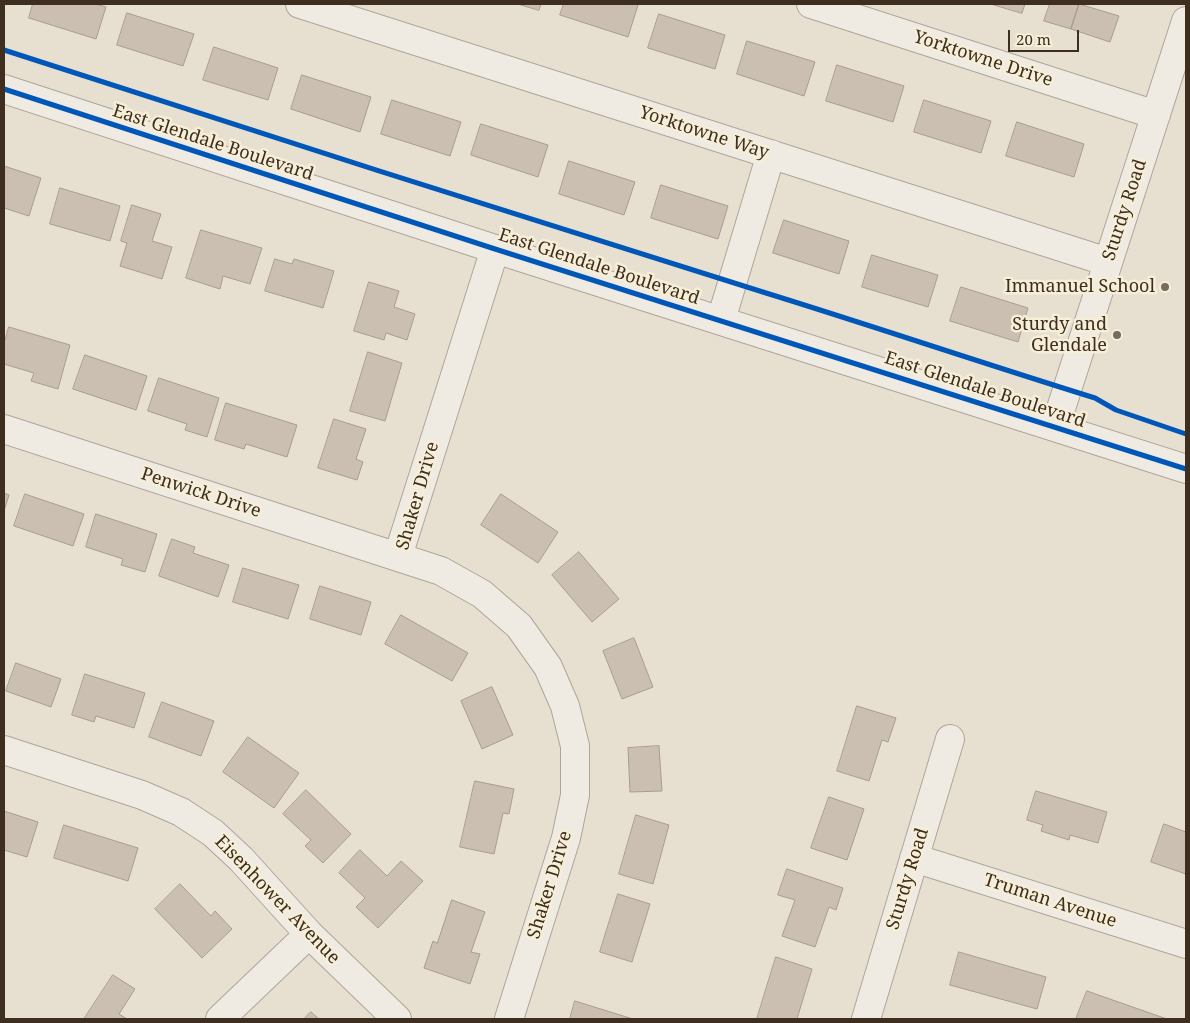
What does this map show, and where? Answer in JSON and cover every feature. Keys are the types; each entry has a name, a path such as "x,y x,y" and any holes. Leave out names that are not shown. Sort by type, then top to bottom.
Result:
{"street":[{"name":"Yorktowne Way","path":"300,4 1108,262"},
{"name":"Yorktowne Drive","path":"811,4 1156,114"},
{"name":"Sturdy Road","path":"1055,427 1186,21"},
{"name":"East Glendale Boulevard","path":"4,89 495,249 1186,469"},
{"path":"721,320 771,154"},
{"name":"Shaker Drive","path":"495,249 398,556 442,571 482,594 519,626 548,667 565,706 575,746 575,795 566,838 508,1019"},
{"name":"Penwick Drive","path":"4,429 398,556"},
{"name":"Sturdy Road","path":"866,1019 950,739"},
{"name":"Eisenhower Avenue","path":"4,750 142,794 181,812 213,833 241,859 309,934 397,1019"},
{"name":"Truman Avenue","path":"914,858 1186,944"},
{"path":"220,1019 309,934"}],"building":[{"path":"33,4 96,4 106,7 96,39 29,18"},
{"path":"518,4 541,4 539,10"},
{"path":"564,4 638,5 628,37 560,15"},
{"path":"991,4 1025,4 1022,13"},
{"path":"1050,4 1079,4 1071,29 1044,21"},
{"path":"1079,4 1119,16 1110,42 1071,29"},
{"path":"127,13 194,34 183,66 117,45"},
{"path":"659,14 725,35 715,69 648,48"},
{"path":"747,41 815,62 804,96 737,74"},
{"path":"214,47 278,68 268,100 203,80"},
{"path":"837,65 904,86 893,122 826,101"},
{"path":"302,75 371,97 360,132 291,109"},
{"path":"392,100 461,122 450,156 381,134"},
{"path":"924,100 991,121 981,153 914,132"},
{"path":"1017,122 1084,144 1074,177 1006,156"},
{"path":"481,124 548,145 538,177 471,155"},
{"path":"569,161 635,182 624,215 559,194"},
{"path":"4,166 41,178 29,216 4,208"},
{"path":"661,185 728,206 718,239 651,218"},
{"path":"60,188 120,206 110,241 50,224"},
{"path":"132,205 161,214 152,241 172,247 162,279 120,266 127,243 121,241"},
{"path":"784,220 849,241 839,274 773,253"},
{"path":"201,230 262,248 250,284 223,276 220,289 186,278"},
{"path":"872,255 938,275 928,307 862,287"},
{"path":"275,259 292,264 294,259 334,271 323,308 265,291"},
{"path":"369,282 399,291 394,307 415,314 407,340 386,333 384,340 354,331"},
{"path":"961,287 1028,308 1018,342 950,321"},
{"path":"9,327 70,345 58,389 31,381 34,373 4,364 4,344"},
{"path":"368,352 402,363 385,421 350,411"},
{"path":"85,355 147,376 136,410 73,389"},
{"path":"159,378 219,398 207,437 185,430 187,424 148,411"},
{"path":"226,403 297,425 287,457 246,444 244,449 215,440"},
{"path":"334,419 366,429 356,459 363,462 357,480 318,468"},
{"path":"4,493 9,495 4,511"},
{"path":"25,494 84,514 73,546 14,526"},
{"path":"501,494 558,532 538,563 481,525"},
{"path":"96,514 157,534 145,572 121,565 123,559 86,547"},
{"path":"172,539 195,547 193,553 229,565 218,597 159,576"},
{"path":"579,552 619,599 592,622 552,575"},
{"path":"243,568 299,585 288,619 233,602"},
{"path":"320,586 371,602 361,635 310,619"},
{"path":"401,615 468,653 452,681 385,644"},
{"path":"634,638 653,687 622,699 603,651"},
{"path":"16,663 61,679 51,707 6,691"},
{"path":"85,674 145,693 134,728 96,716 94,722 72,715"},
{"path":"492,687 513,735 482,749 461,701"},
{"path":"162,702 214,721 201,756 149,737"},
{"path":"857,706 896,718 888,742 882,740 869,781 837,771"},
{"path":"248,737 299,773 274,808 223,772"},
{"path":"659,746 662,791 630,792 628,748"},
{"path":"475,781 514,789 509,814 503,813 494,854 460,847"},
{"path":"306,790 351,834 323,863 305,846 311,840 283,814"},
{"path":"1036,791 1107,812 1098,843 1070,835 1069,840 1041,831 1043,825 1027,820"},
{"path":"829,797 864,809 847,860 811,848"},
{"path":"4,811 38,822 27,857 4,850"},
{"path":"636,815 669,825 653,884 619,874"},
{"path":"1164,824 1186,832 1186,874 1151,862"},
{"path":"64,825 138,848 128,881 54,858"},
{"path":"360,850 387,876 401,861 423,881 378,928 356,907 365,898 339,873"},
{"path":"787,869 843,888 836,910 829,907 815,947 782,936 795,900 778,895"},
{"path":"180,884 211,916 215,911 232,929 202,958 155,909"},
{"path":"618,894 650,904 632,962 600,952"},
{"path":"452,900 485,912 471,952 480,954 470,984 424,968 433,941 437,943"},
{"path":"959,952 1046,977 1037,1009 950,985"},
{"path":"776,957 812,969 797,1019 757,1019"},
{"path":"113,975 135,989 119,1014 127,1019 84,1019"},
{"path":"1087,991 1167,1019 1076,1019"},
{"path":"575,1001 633,1019 570,1019"},
{"path":"311,1012 319,1019 304,1019"}],"cycle path":[{"path":"4,50 1095,398 1116,410 1186,434"},
{"path":"4,89 495,249 1186,469"}],"place":[{"name":"Immanuel School","path":"1165,287"},
{"name":"Sturdy and Glendale","path":"1117,335"}]}
